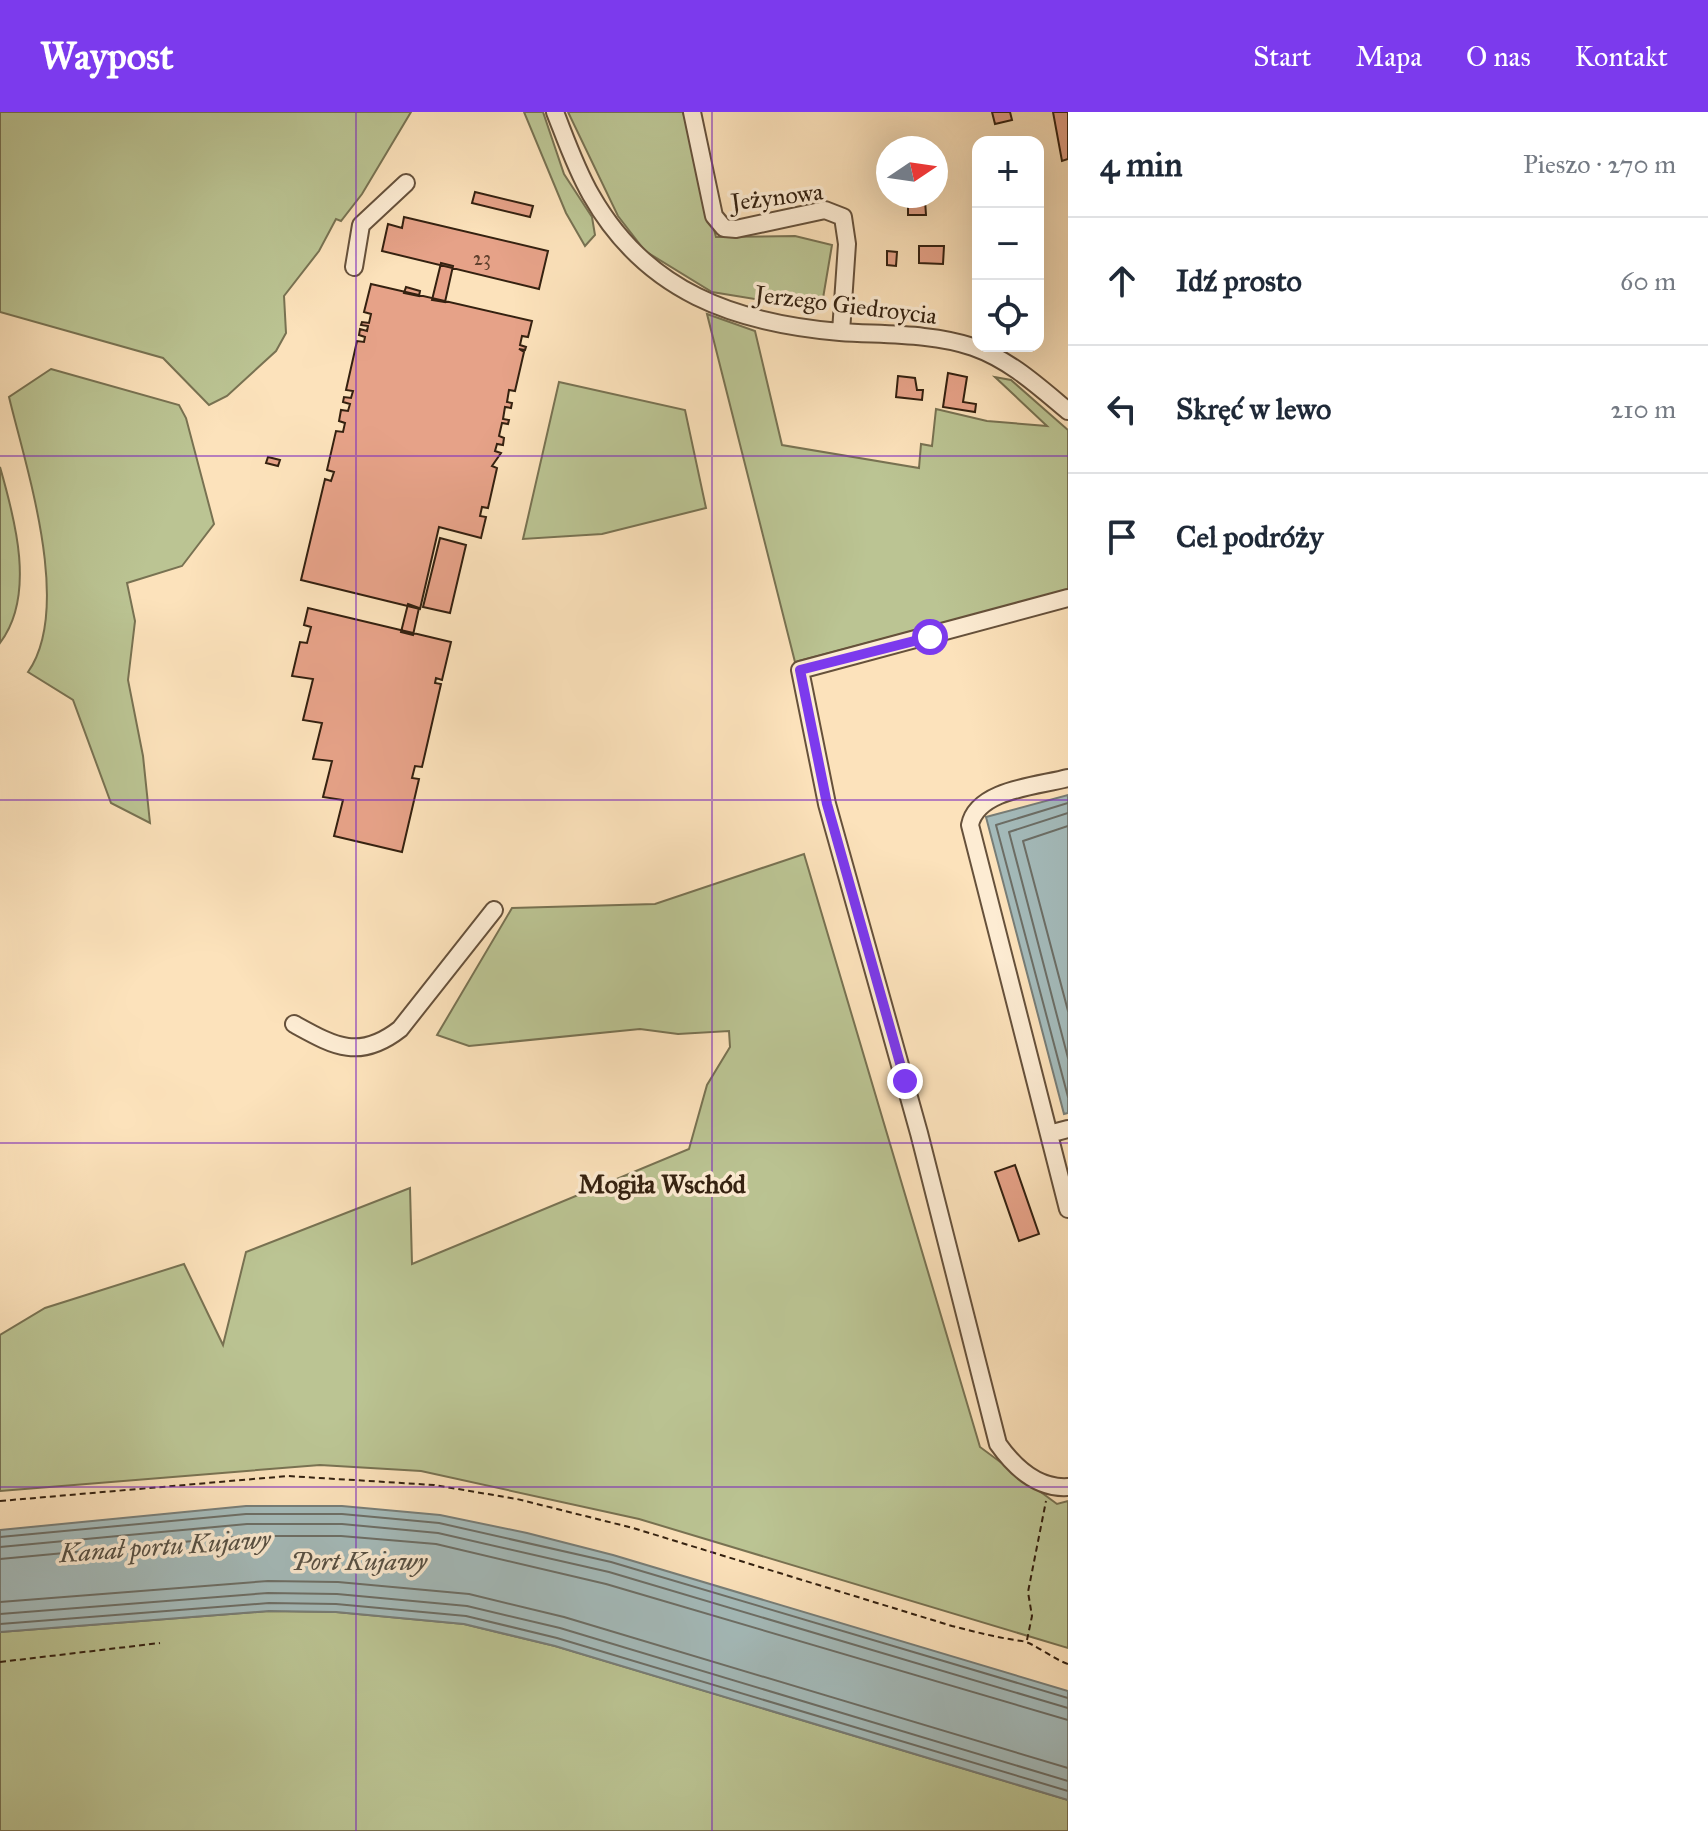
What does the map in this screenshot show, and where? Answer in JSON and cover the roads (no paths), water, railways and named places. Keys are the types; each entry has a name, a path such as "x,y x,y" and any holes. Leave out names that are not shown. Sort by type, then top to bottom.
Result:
{"street":[{"name":"Jerzego Giedroycia","path":"555,112 579,172 608,222 640,257 673,282 731,313 788,327 945,341 972,347 1005,362 1068,411"},
{"name":"Jeżynowa","path":"692,112 714,216 719,225 736,229 825,210 843,217 847,244 841,332"},
{"path":"354,267 361,225 406,183"},
{"path":"1068,598 800,670 827,804 919,1133 998,1444 1034,1480 1050,1489 1068,1487"},
{"path":"1068,778 991,799 976,810 970,825 1068,1209"},
{"path":"294,1024 327,1044 362,1048 383,1042 400,1029 494,910"},
{"path":"1049,1134 1068,1129"}],"water":[{"path":"1068,795 1068,1113 1064,1114 986,817"},
{"name":"Port Kujawy","path":"246,1506 342,1506 440,1515 527,1533 613,1555 1068,1691 1068,1800 555,1646 464,1624 336,1612 269,1611 0,1632 0,1530"}],"district":[{"name":"Mogiła Wschód","path":"662,1184"}],"water label":[{"name":"Kanał portu Kujawy","path":"165,1546"}]}
